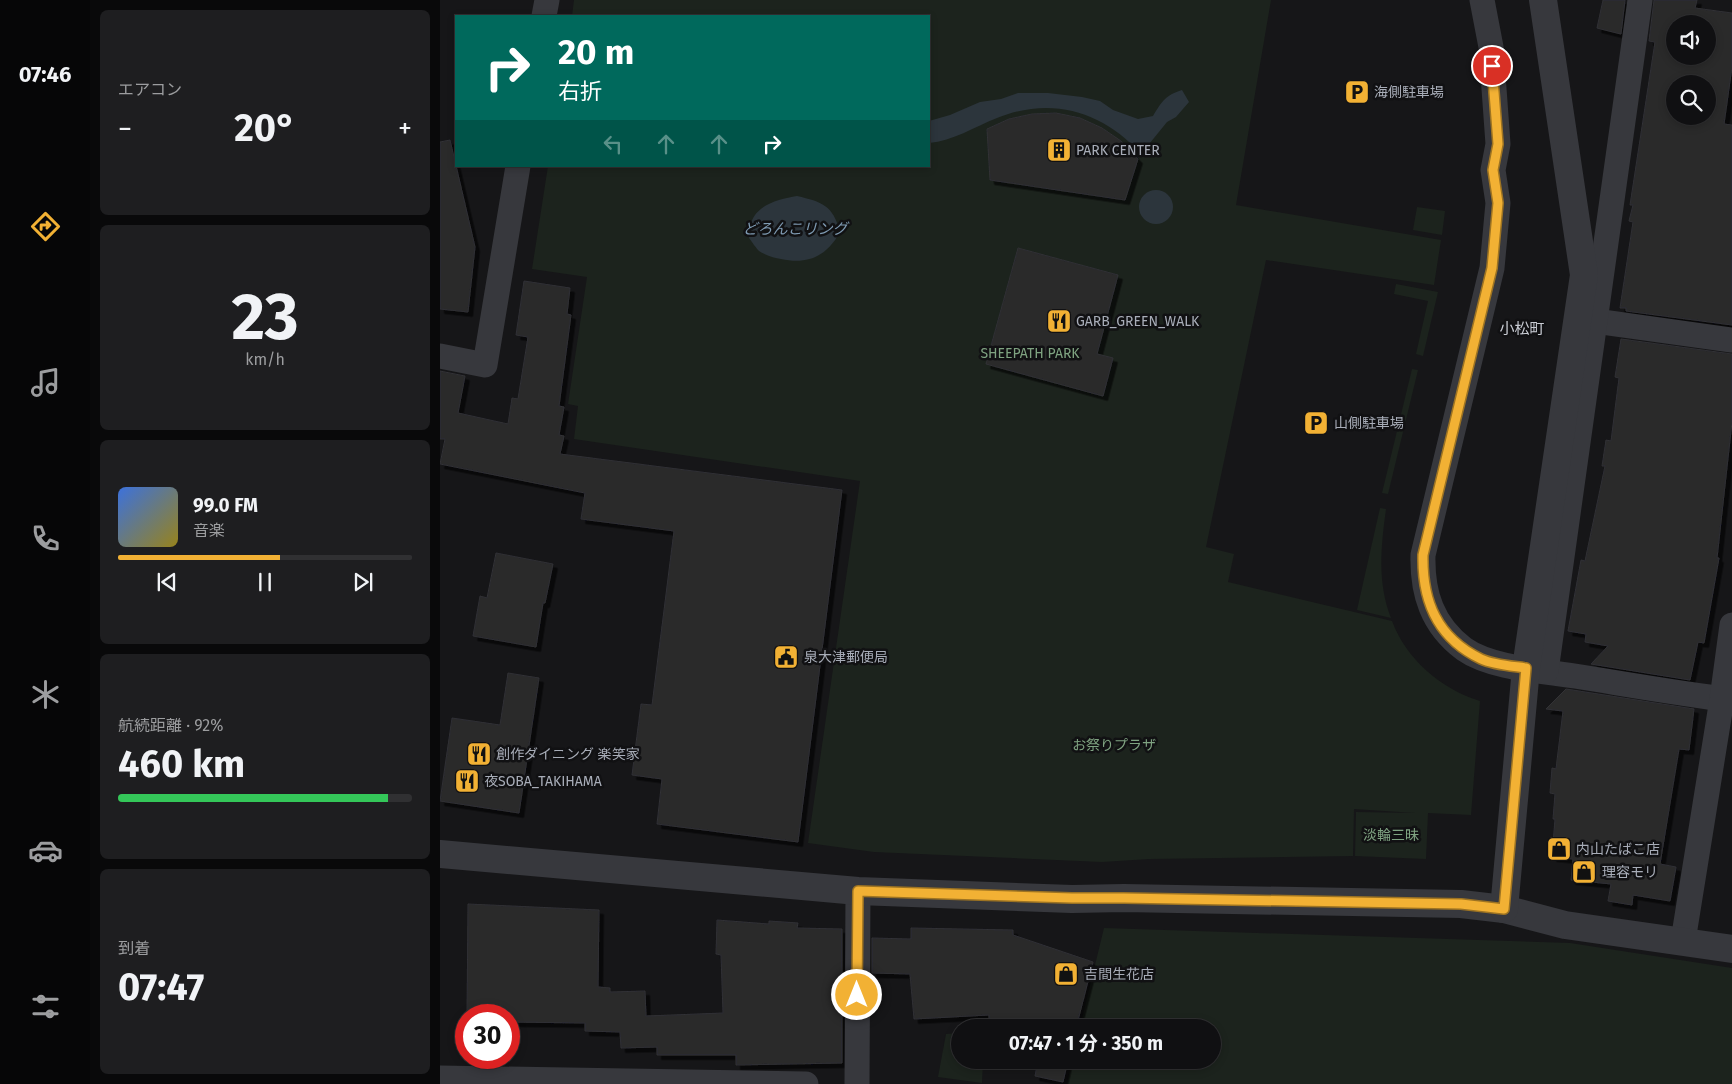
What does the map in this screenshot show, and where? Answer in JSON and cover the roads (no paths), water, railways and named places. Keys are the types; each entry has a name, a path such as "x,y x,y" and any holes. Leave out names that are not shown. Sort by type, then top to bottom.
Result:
{"street":[{"path":"544,15 547,0"},
{"path":"1482,0 1491,47 1498,144 1493,170 1498,203 1492,268 1423,555 1423,576 1427,597 1435,617 1448,634 1464,649 1482,659 1536,670 1727,700"},
{"path":"1504,909 1536,670 1584,275 1543,0"},
{"path":"1536,670 1595,321 1640,0"},
{"path":"440,356 485,365 518,167"},
{"path":"1595,321 1732,340"},
{"path":"1683,941 1727,700 1732,625"},
{"path":"440,854 858,891 1072,898 1461,904 1504,909 1565,925 1732,949"},
{"path":"857,1084 858,891"},
{"path":"440,1078 806,1084"}],"water":[{"path":"1182,90 1189,102 1176,117 1167,122 1141,154 1110,127 1093,118 1056,108 1017,111 955,137 930,143 930,121 950,115 980,102 1001,99 1018,93 1048,93 1082,97 1100,101 1113,110 1138,119 1153,116 1165,99"},
{"path":"1156,190 1163,191 1168,195 1172,200 1172,214 1168,219 1163,223 1156,224 1149,223 1144,219 1140,214 1139,207 1140,200 1144,195 1149,191"},
{"name":"どろんこリング","path":"797,196 813,200 830,210 840,232 835,240 823,253 800,261 775,258 759,251 749,238 751,223 758,211 770,203"}],"place":[{"name":"海側駐車場","path":"1357,92"},
{"name":"PARK CENTER","path":"1059,150"},
{"name":"GARB_GREEN_WALK","path":"1059,321"},
{"name":"山側駐車場","path":"1316,423"},
{"name":"泉大津郵便局","path":"786,657"},
{"name":"創作ダイニング 楽笑家","path":"479,754"},
{"name":"夜SOBA_TAKIHAMA","path":"467,781"},
{"name":"内山たばこ店","path":"1559,849"},
{"name":"理容モリ","path":"1584,872"},
{"name":"吉間生花店","path":"1066,974"}],"district":[{"name":"小松町","path":"1522,329"}],"park label":[{"name":"SHEEPATH PARK","path":"1030,353"},
{"name":"お祭りプラザ","path":"1114,745"},
{"name":"淡輪三昧","path":"1391,835"}]}
